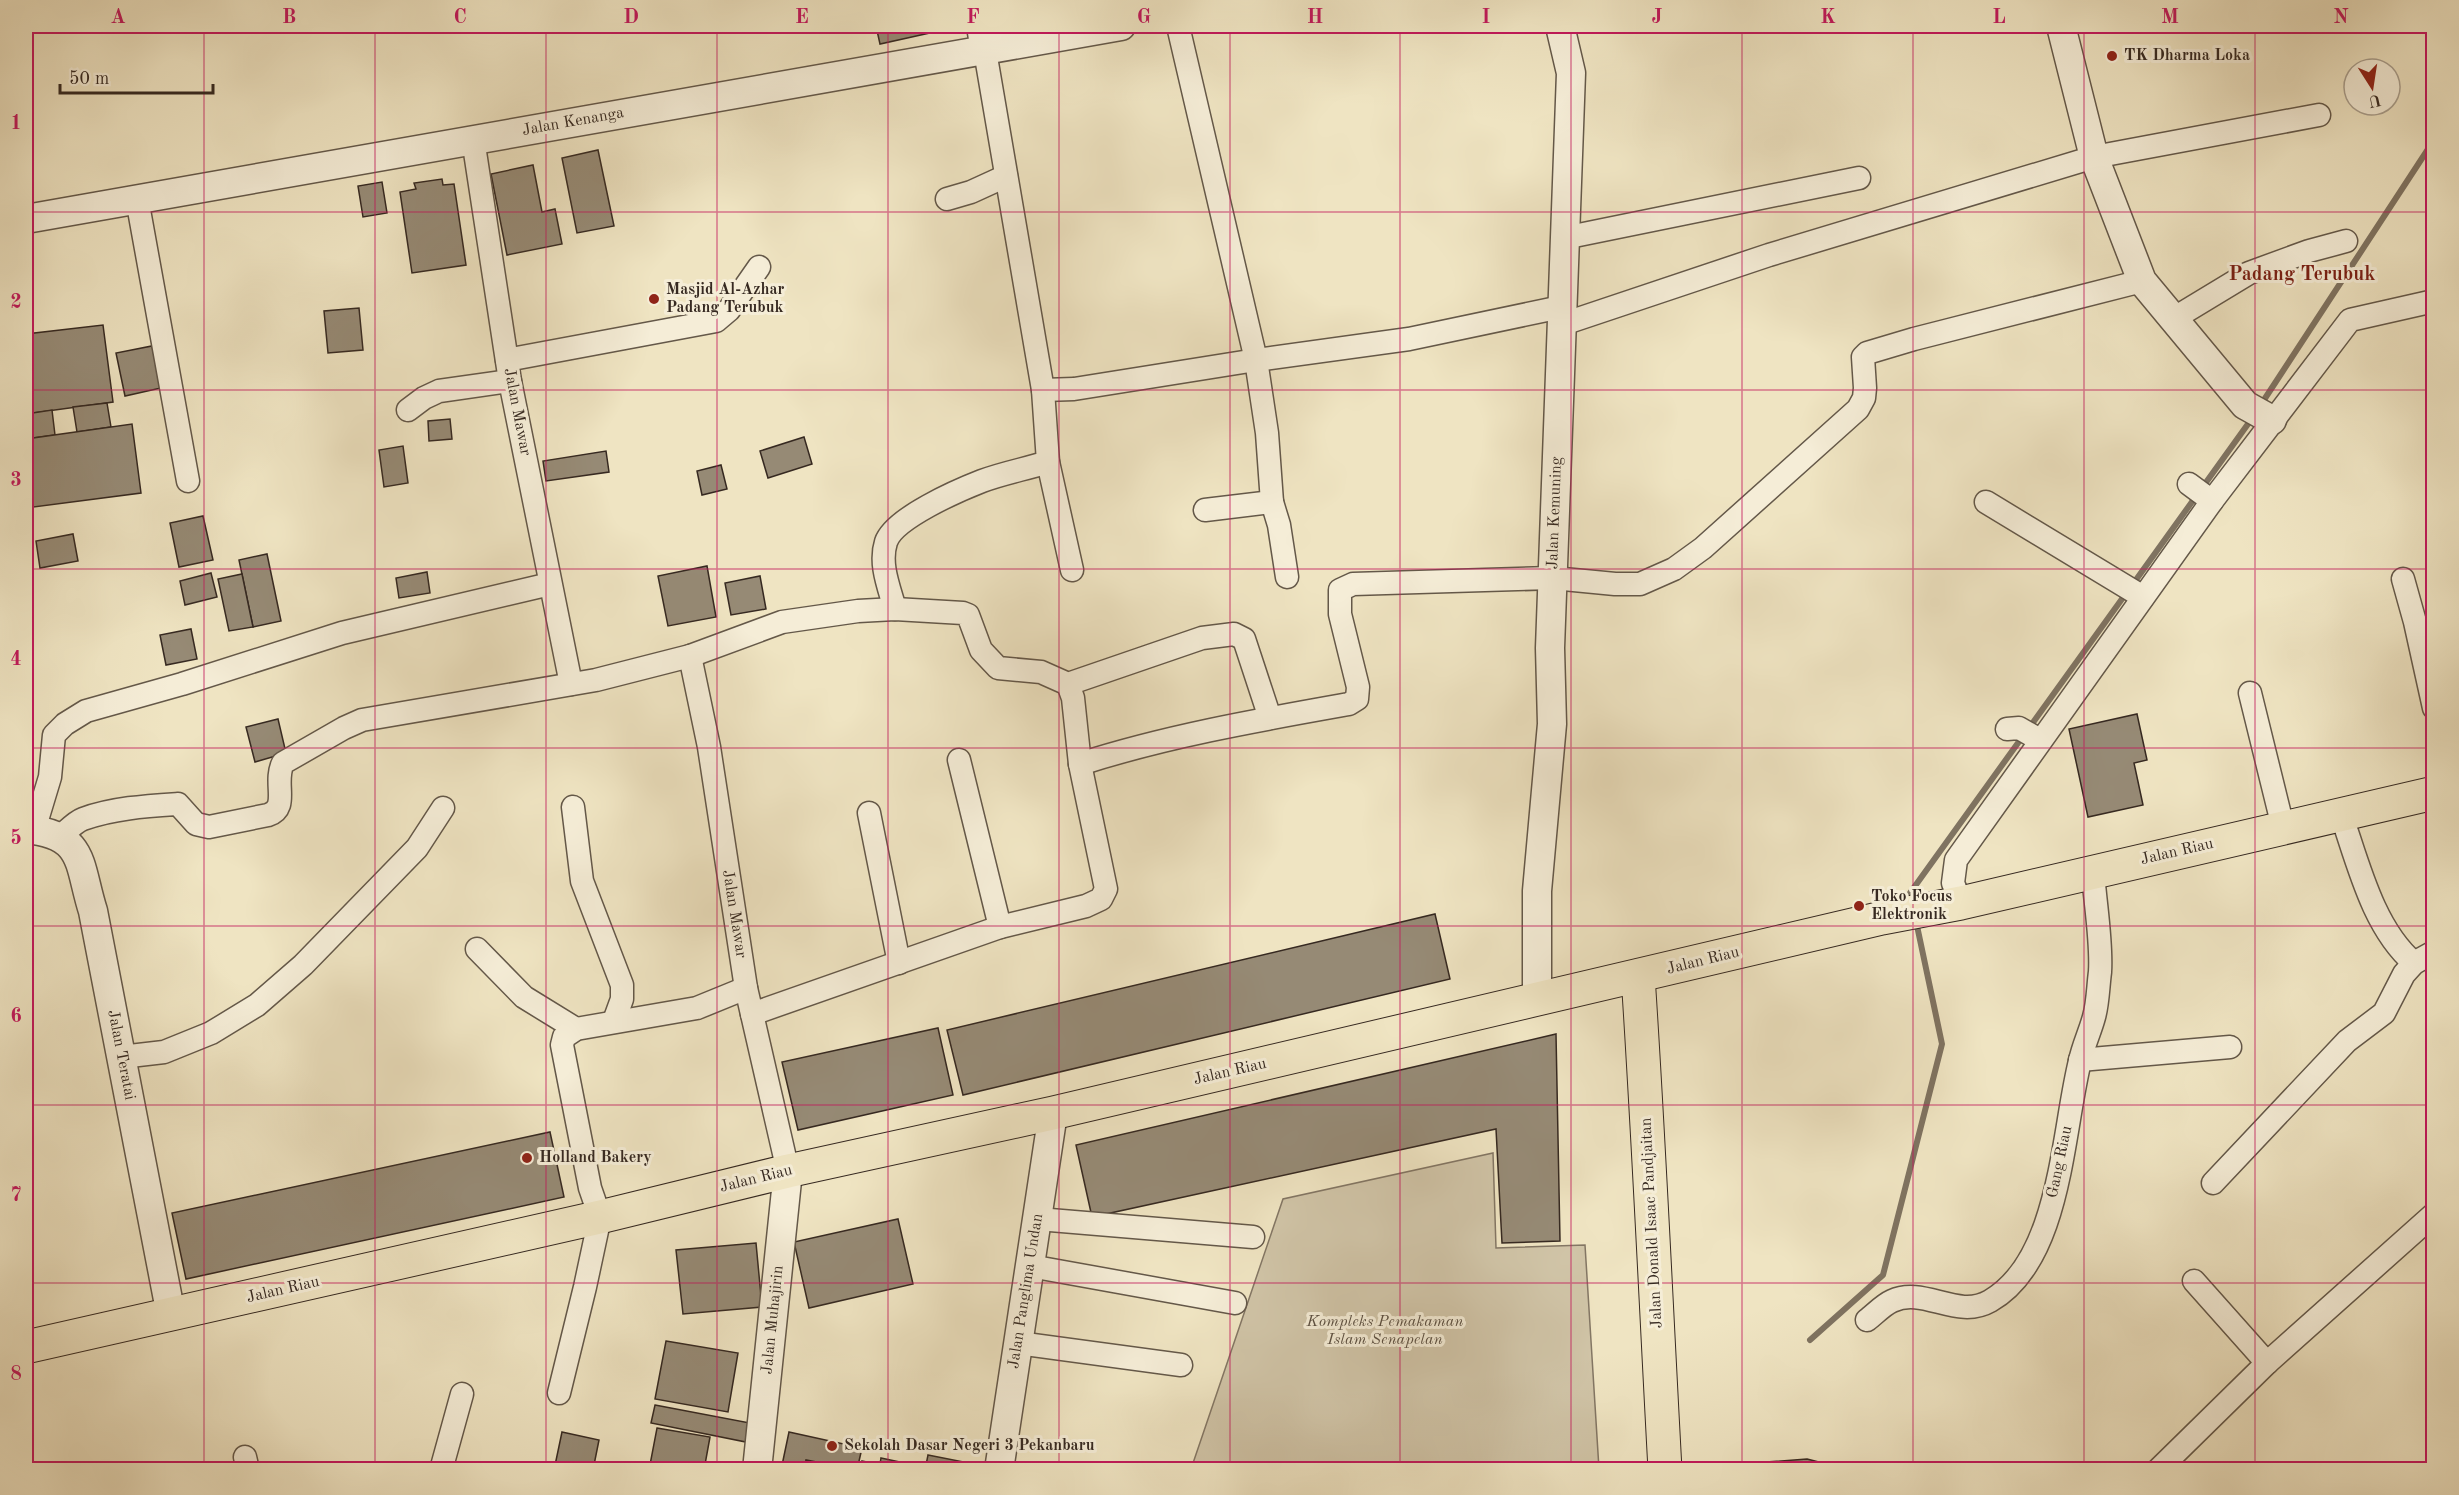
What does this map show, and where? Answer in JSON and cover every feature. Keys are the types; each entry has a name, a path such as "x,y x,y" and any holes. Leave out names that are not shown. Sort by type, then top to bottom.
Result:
{"main road":[{"name":"Jalan Riau","path":"26,1347 600,1217 788,1171 1053,1113 1907,913 1961,903 2433,793"},
{"name":"Jalan Donald Isaac Pandjaitan","path":"1638,976 1651,1178 1652,1243 1665,1470"}],"street":[{"name":"Jalan Kenanga","path":"26,219 473,139 983,38 1121,26"},
{"path":"1178,26 1256,360 1268,434 1272,502 1279,525 1287,577"},
{"name":"Jalan Kemuning","path":"1537,1000 1537,891 1552,724 1550,648 1570,73 1560,26"},
{"path":"2061,26 2094,157 2142,281 2173,319 2259,413"},
{"path":"983,38 1043,390 1048,462 1072,570"},
{"path":"1043,390 1074,389 1561,316 2094,157 2319,115"},
{"name":"Jalan Mawar","path":"473,139 508,370 570,684"},
{"path":"947,199 971,192 1006,176"},
{"path":"1564,238 1858,178"},
{"path":"137,199 188,481"},
{"path":"2173,319 2249,273 2309,250 2346,241"},
{"path":"408,410 424,398 439,391 508,370 716,321 729,310 759,267"},
{"path":"1080,764 1107,755 1270,718 1349,704 1357,699 1358,687 1340,614 1340,590 1345,586 1553,578 1640,584 1674,569 1703,548 1858,409 1864,398 1863,357 1867,353 2142,281"},
{"path":"1961,903 1953,883 1956,860 2025,733 2137,594 2202,494 2259,413 2350,320 2433,301"},
{"path":"895,609 883,559 887,539 893,532 913,515 982,481 1048,462"},
{"path":"1205,510 1272,502"},
{"path":"1986,502 2137,594"},
{"path":"2403,579 2415,622 2433,708"},
{"path":"550,584 342,633 182,684 86,711 65,724 54,735 50,777 40,832 121,809 158,805 178,804 196,824 209,827 268,815 276,812 280,807 278,773 283,763 363,720 596,680 690,656 782,622 858,611 895,609 963,613 968,615 981,650 998,668 1041,672 1068,684 1202,638 1234,634 1244,639 1270,718"},
{"name":"Jalan Mawar","path":"690,656 709,747 746,988 788,1171"},
{"path":"752,1014 1000,927 1095,903 1104,894 1106,889 1080,764 1073,698 1068,684"},
{"path":"2250,693 2283,827"},
{"path":"959,760 1000,927"},
{"path":"573,807 582,881 621,985 622,999 614,1022"},
{"path":"122,1057 164,1052 211,1033 257,1005 303,965 417,848 443,808"},
{"path":"869,813 899,963"},
{"path":"2341,814 2365,882 2387,933 2402,952 2424,957"},
{"name":"Jalan Teratai","path":"40,832 76,853 83,873 122,1057 171,1316"},
{"name":"Gang Riau","path":"1867,1320 1892,1301 1907,1298 1926,1299 1951,1307 1971,1307 1988,1302 2009,1288 2024,1272 2040,1243 2053,1198 2080,1060 2094,1016 2100,969 2093,872"},
{"path":"477,949 524,997 576,1029"},
{"path":"2213,1183 2347,1041 2384,1013 2404,974 2424,957"},
{"path":"559,1393 600,1217 591,1188 562,1045 564,1037 576,1029 697,1008 746,988"},
{"path":"2080,1060 2230,1047"},
{"name":"Jalan Panglima Undan","path":"999,1470 1053,1113"},
{"name":"Jalan Muhajirin","path":"757,1470 788,1171"},
{"path":"2158,1470 2267,1363 2433,1214"},
{"path":"1038,1219 1253,1237"},
{"path":"1030,1266 1235,1303"},
{"path":"2194,1281 2267,1363"},
{"path":"1018,1343 1181,1365"},
{"path":"441,1470 462,1394"}],"green space":[{"name":"Kompleks Pemakaman Islam Senapelan","path":"1493,1153 1496,1248 1585,1245 1599,1469 1191,1469 1283,1199"}],"building":[{"path":"876,26 947,26 948,29 880,44"},
{"path":"598,150 614,226 577,233 562,158"},
{"path":"533,165 542,212 555,209 562,244 507,255 491,174"},
{"path":"442,179 443,185 454,184 466,265 412,273 400,192 416,189 414,183"},
{"path":"382,182 387,213 363,217 358,186"},
{"path":"359,308 363,350 328,353 324,311"},
{"path":"103,325 113,402 26,414 26,334"},
{"path":"152,346 161,388 125,396 116,353"},
{"path":"107,403 111,427 77,432 73,407"},
{"path":"52,410 55,435 26,439 26,414"},
{"path":"450,419 452,439 429,441 428,421"},
{"path":"132,424 141,493 26,508 26,439"},
{"path":"804,437 812,464 768,478 760,451"},
{"path":"403,446 408,483 384,487 379,450"},
{"path":"606,451 609,472 546,481 543,461"},
{"path":"721,465 727,489 702,495 697,471"},
{"path":"203,516 213,560 179,567 170,523"},
{"path":"73,534 78,561 40,568 36,541"},
{"path":"267,554 281,621 253,627 239,560"},
{"path":"707,566 716,617 668,626 658,576"},
{"path":"427,572 430,593 399,598 396,578"},
{"path":"211,573 217,597 185,605 180,581"},
{"path":"242,574 253,627 229,631 218,579"},
{"path":"760,576 766,609 731,615 725,583"},
{"path":"191,629 197,659 166,665 160,635"},
{"path":"2137,714 2147,760 2134,763 2143,805 2088,817 2069,729"},
{"path":"278,719 286,753 255,762 246,727"},
{"path":"1435,914 1450,979 963,1095 947,1030"},
{"path":"938,1028 953,1095 798,1130 782,1062"},
{"path":"1556,1034 1560,1241 1502,1243 1496,1129 1092,1217 1076,1145"},
{"path":"550,1132 564,1197 186,1279 172,1213"},
{"path":"898,1219 913,1284 809,1308 794,1242"},
{"path":"756,1243 762,1307 683,1314 676,1250"},
{"path":"666,1341 738,1353 728,1412 655,1399"},
{"path":"655,1405 750,1423 746,1442 651,1423"},
{"path":"657,1428 710,1437 704,1470 649,1470"},
{"path":"562,1432 599,1440 593,1470 554,1470"},
{"path":"789,1432 862,1448 857,1470 806,1460 804,1470 781,1470"},
{"path":"928,1455 974,1464 973,1470 925,1470"},
{"path":"881,1458 919,1466 918,1470 879,1470"},
{"path":"1807,1459 1850,1470 1753,1470 1753,1463"},
{"path":"862,1461 877,1464 876,1470 860,1470"}],"waterway":[{"path":"2260,406 2434,140"},
{"path":"2133,584 2253,417"},
{"path":"2029,728 2127,592"},
{"path":"1912,902 1910,893 2023,736"},
{"path":"1810,1340 1883,1275 1942,1044 1916,921"}],"place":[{"name":"TK Dharma Loka","path":"2112,56"},
{"name":"Masjid Al-Azhar Padang Terubuk","path":"654,299"},
{"name":"Toko Focus Elektronik","path":"1859,906"},
{"name":"Holland Bakery","path":"527,1158"},
{"name":"Sekolah Dasar Negeri 3 Pekanbaru","path":"832,1446"}],"district":[{"name":"Padang Terubuk","path":"2302,275"}]}
